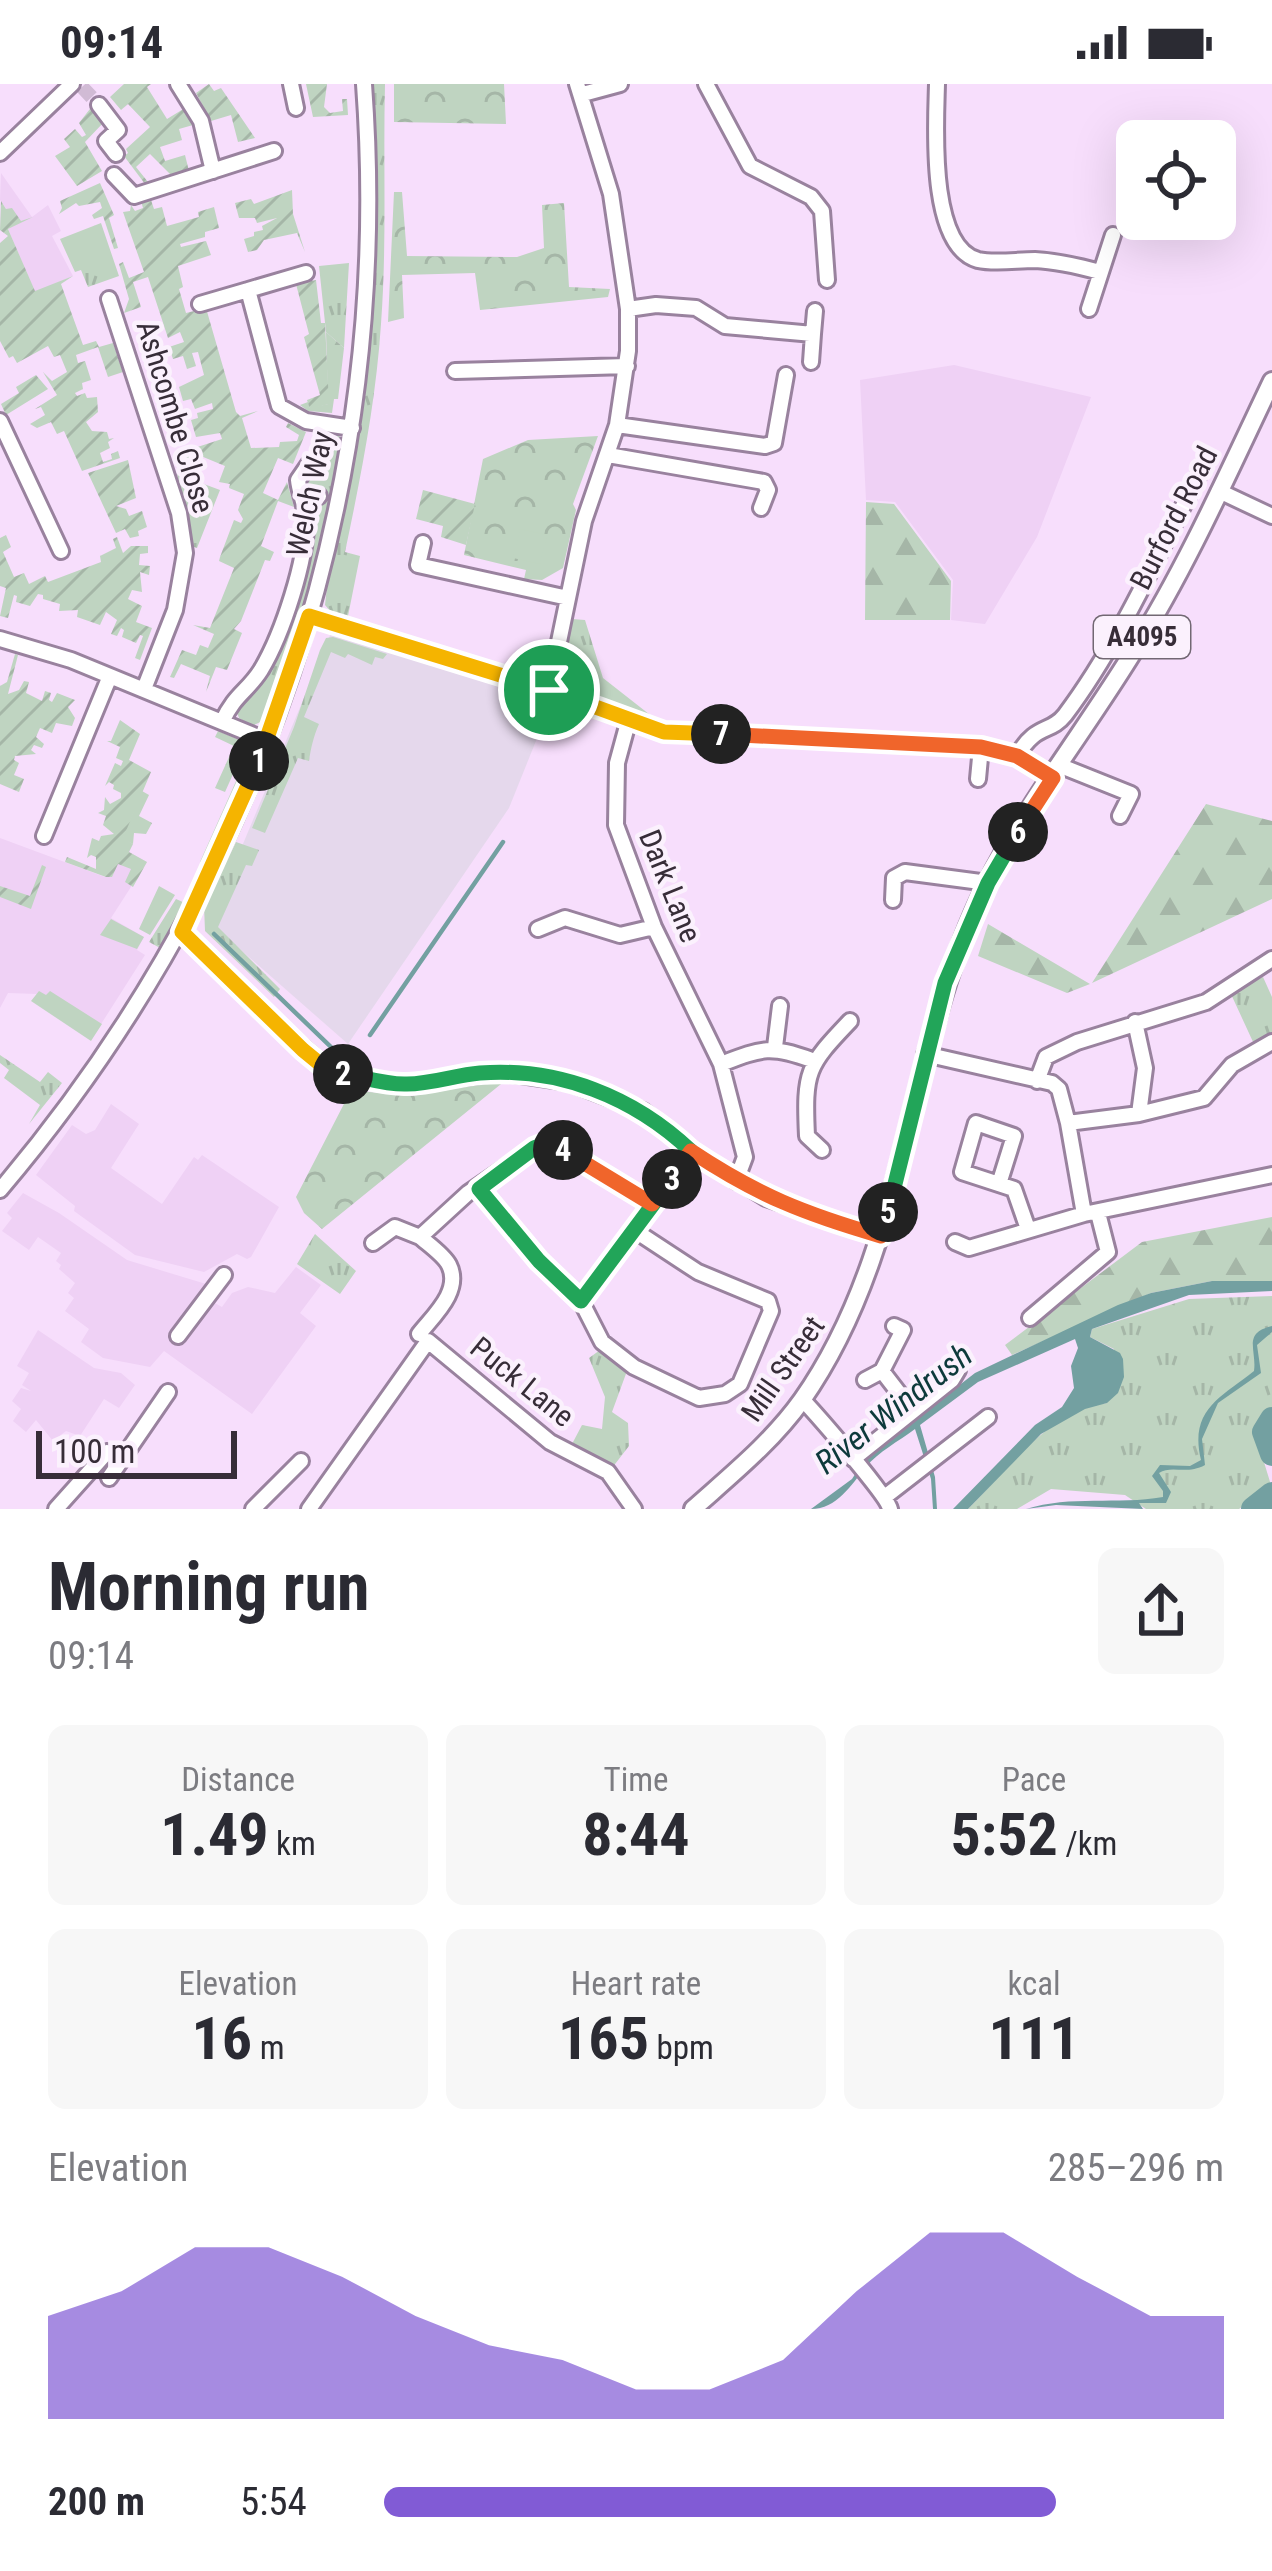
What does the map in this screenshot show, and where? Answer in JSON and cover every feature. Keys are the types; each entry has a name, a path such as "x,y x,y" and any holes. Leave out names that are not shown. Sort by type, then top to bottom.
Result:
{"main road":[{"name":"Burford Road","path":"881,1236 951,967 988,883 1138,645 1272,381"},
{"name":"Mill Street","path":"693,1509 782,1426 802,1399 848,1324 881,1236"}],"street":[{"path":"178,84 201,121 213,171"},
{"path":"291,84 296,108"},
{"name":"Welch Way","path":"0,1190 88,1077 182,932 268,741 332,532 352,428 367,277 364,84"},
{"path":"549,690 584,521 617,425 627,366 628,309 611,194 580,89 620,84"},
{"path":"706,84 750,166 812,197 822,211 827,280"},
{"path":"937,84 940,188 954,244 976,259 1058,262 1100,272"},
{"path":"0,153 78,85"},
{"path":"99,105 118,130 106,141 116,154"},
{"path":"115,175 134,196 274,152"},
{"path":"1089,309 1113,236"},
{"path":"200,304 306,273"},
{"path":"248,290 277,403 306,421 352,428"},
{"name":"Ashcombe Close","path":"109,299 179,513 185,549 180,592 144,689"},
{"path":"628,309 696,308 724,326 813,334"},
{"path":"811,362 815,311"},
{"path":"455,371 627,366"},
{"path":"617,425 765,446 774,443 786,375"},
{"path":"1254,420 1272,426"},
{"path":"0,421 61,550"},
{"path":"608,455 764,482 768,490 760,508"},
{"name":"Burford Road","path":"1017,756 1031,734 1064,716 1124,616 1207,459"},
{"name":"Welch Way","path":"222,722 234,697 262,668 278,636 302,548 306,519 299,476 309,464"},
{"path":"1220,491 1272,516"},
{"name":"Welch Way","path":"301,495 319,496"},
{"path":"423,543 418,565 568,598"},
{"path":"309,616 549,690 664,732 981,747 1131,794 1120,816"},
{"path":"0,639 110,676 268,741"},
{"path":"44,836 110,676"},
{"name":"Dark Lane","path":"629,719 617,763 616,825 654,928 721,1064 745,1157 736,1181"},
{"path":"978,779 981,747"},
{"path":"893,900 894,878 905,872 988,883"},
{"path":"538,929 565,918 620,934 654,928"},
{"path":"182,932 271,1021 332,1071 407,1084 474,1073 544,1076 591,1089 643,1111 736,1181 790,1208 881,1236"},
{"path":"1036,1081 1046,1057 1077,1042 1206,1002 1270,964"},
{"path":"775,1047 780,1006"},
{"path":"822,1150 807,1136 805,1100 812,1060 850,1021"},
{"path":"1136,1022 1145,1068 1139,1114"},
{"path":"1067,1124 1139,1114 1204,1097 1232,1065 1272,1042"},
{"path":"721,1064 775,1047 812,1060"},
{"path":"926,1054 1059,1089 1091,1213 1108,1252 1030,1318"},
{"path":"999,1184 1014,1136 976,1124 962,1172 1014,1189 1028,1229"},
{"path":"421,1237 468,1193 544,1144 557,1147 652,1204"},
{"path":"581,1301 691,1151"},
{"path":"955,1242 969,1248 1091,1213 1272,1175"},
{"path":"479,1189 539,1261 581,1301 602,1342 634,1366 699,1398 724,1394 740,1384 771,1311 768,1301 698,1272 634,1229"},
{"path":"309,1509 452,1287 449,1265 421,1237 395,1227 373,1243"},
{"path":"178,1336 224,1275"},
{"path":"865,1380 882,1371 903,1330 894,1326"},
{"name":"Puck Lane","path":"423,1338 550,1442 608,1472 634,1509"},
{"path":"854,1461 958,1370"},
{"path":"882,1371 912,1410"},
{"path":"109,1478 168,1392"},
{"path":"802,1399 888,1503 988,1417"},
{"path":"56,1509 107,1452"},
{"path":"259,1504 301,1461"},
{"path":"259,1504 281,1509"}],"shaded area":[{"path":"1,173 32,217 48,205 61,231 52,236 73,276 35,292 8,229 17,224 0,200"},
{"path":"954,365 1091,397 1037,537 985,624 951,620 953,580 895,502 866,500 860,380"},
{"path":"331,633 539,696 548,711 509,808 348,1044 210,923"},
{"path":"0,838 105,877 133,844 129,852 147,862 111,918 144,937 137,950 145,955 96,1032 37,994 8,993 0,1008"},
{"path":"111,1104 139,1124 111,1168 162,1204 194,1157 198,1160 202,1155 279,1207 251,1257 237,1254 204,1272 135,1255 74,1211 75,1206 36,1175 72,1125 86,1134 95,1130"},
{"path":"23,1193 127,1260 206,1284 202,1296 222,1307 232,1293 248,1287 275,1293 296,1267 321,1285 300,1313 316,1326 252,1414 164,1351 150,1367 103,1358 81,1342 89,1329 65,1311 74,1298 68,1293 75,1283 59,1269 56,1261 61,1253 38,1237 29,1250 2,1231 12,1218 7,1213"},
{"path":"1212,1281 1272,1281 1272,1291 1189,1295 1092,1329 1090,1337 1123,1359 1124,1377 1118,1393 1107,1403 1085,1409 1041,1434 968,1509 953,1509 1035,1425 1062,1407 1074,1388 1075,1339 978,1382 920,1425 935,1477 937,1509 933,1509 931,1479 915,1429 876,1456 836,1500 811,1509 852,1479 886,1442 975,1373 1118,1305"},
{"path":"1272,1326 1272,1332 1257,1345 1261,1373 1218,1403 1202,1439 1205,1465 1159,1473 1171,1492 1166,1503 1139,1503 1143,1509 1056,1505 1026,1509 1060,1502 1163,1497 1152,1476 1160,1465 1190,1466 1201,1460 1198,1443 1204,1417 1219,1398 1254,1371 1254,1338"},
{"path":"38,1330 94,1368 121,1373 135,1385 119,1408 104,1399 80,1436 66,1431 53,1441 36,1420 26,1432 13,1421 21,1409 12,1401 21,1388 31,1391 22,1385 29,1373 17,1366"}],"green space":[{"path":"124,84 151,84 147,87 167,119 185,108 193,125 179,129 182,140 160,147 165,161 185,155 189,171 172,176 150,154 136,167 145,184 124,156 150,127 128,104 121,110 110,97"},
{"path":"209,84 214,91 221,88 255,138 238,142 231,115 211,121 196,93"},
{"path":"306,84 327,84 324,107 330,113 343,111 342,99 347,99 348,115 313,117"},
{"path":"372,84 385,84 383,294 372,410 345,552 360,556 347,621 336,618 325,605 370,339 376,211"},
{"path":"394,84 504,84 506,124 394,122"},
{"path":"93,105 104,122 85,142 102,171 77,186 55,156 70,147 64,139 75,129 82,137 86,135 79,123"},
{"path":"100,183 114,215 109,218 118,248 114,249 103,216 94,219 92,215 102,208 100,202 76,203 59,214 60,201"},
{"path":"292,190 293,214 305,252 297,233 264,240 257,250 248,252 244,239 277,218 257,223 255,218 239,218 235,203 251,199 254,204"},
{"path":"394,192 402,192 407,256 517,257 544,248 542,205 564,203 569,287 610,289 608,297 480,310 475,273 402,275 404,318 388,322"},
{"path":"150,197 154,209 162,207 167,226 199,217 198,212 214,207 219,228 180,244 206,241 211,255 178,266 183,287 179,289 186,313 206,308 236,412 240,416 258,411 242,418 251,448 297,441 299,435 286,427 288,423 306,432 293,464 278,458 263,493 278,500 287,482 294,507 278,501 261,546 274,552 270,561 265,560 234,629 242,633 227,670 216,667 206,692 210,676 181,664 174,678 170,677 182,650 196,655 200,645 208,648 214,634 193,625 210,628 234,568 219,561 234,520 241,523 243,519 238,510 244,494 219,482 225,466 196,454 189,468 184,467 179,453 222,439 220,433 196,437 191,420 213,409 212,403 195,409 191,399 183,401 179,387 204,375 198,352 192,353 196,366 187,369 183,356 173,359 169,347 184,342 180,332 168,338 148,277 133,282 141,307 124,313 129,299 119,264 123,262 129,278 144,272 123,212 130,211 131,205 135,211 143,208 141,201"},
{"path":"1,201 21,221 33,217 8,229 35,291 73,276 61,284 83,345 113,343 123,372 108,377 98,347 76,355 78,363 85,361 91,380 75,393 97,397 98,412 86,422 92,431 114,438 108,442 110,448 100,453 103,462 118,451 120,458 82,471 64,431 57,434 51,422 37,428 30,424 45,415 41,407 35,409 57,395 43,372 52,381 67,372 60,355 54,357 48,346 17,363 0,341 0,243 8,236 0,230"},
{"path":"101,223 119,276 88,287 81,270 75,272 60,239"},
{"path":"349,263 344,348 326,332 319,266"},
{"path":"316,280 321,323 325,323 329,404 310,409 307,400 320,395 296,284"},
{"path":"326,332 344,348 332,413 308,411 300,405 328,404"},
{"path":"36,375 48,389 6,415 1,404"},
{"path":"338,433 341,439 328,510 302,615 267,719 252,726 236,710 277,635 306,553 312,517 323,500 323,490 305,482 310,459 333,450"},
{"path":"598,436 573,504 576,510 563,568 542,580 524,579 526,570 464,555 483,459 528,440"},
{"path":"128,460 136,498 116,506 126,509 129,516 142,511 147,527 130,538 125,529 116,533 88,473"},
{"path":"177,474 220,490 197,548 194,547"},
{"path":"423,490 475,504 466,545 441,537 443,526 416,519"},
{"path":"866,502 894,504 951,581 950,620 865,620"},
{"path":"520,529 547,535 540,564 513,558"},
{"path":"6,535 11,547 3,552 14,577 24,573 29,584 45,576 48,582 101,562 100,556 116,548 113,539 117,537 123,553 131,546 148,546 148,553 140,554 139,565 150,566 149,575 140,572 142,592 132,590 128,599 142,606 136,622 152,628 140,660 135,658 143,636 136,643 122,637 121,628 117,636 111,634 117,620 106,612 100,625 77,617 78,610 59,611 60,604 38,594 30,606 16,602 14,595 8,618 0,616 6,588 0,586 0,538"},
{"path":"572,619 585,620 603,678 654,718 572,694 562,683"},
{"path":"326,638 387,654 383,659 375,657 372,665 331,652 304,717 319,724 309,761 298,758 265,833 252,828 320,650"},
{"path":"15,654 8,694 19,690 24,681 29,682 26,693 42,701 45,691 51,693 52,702 57,693 75,700 68,707 75,718 72,726 56,723 52,733 40,728 36,737 44,744 42,748 34,745 31,750 36,754 15,756 19,763 14,775 24,779 19,792 0,784 0,686 7,682"},
{"path":"120,720 140,734 129,760 151,772 123,838 133,844 129,852 147,862 133,887 125,882 131,869 118,864 112,877 106,877 65,862 67,857 96,869 96,857 87,858 92,838 99,841 101,836 114,834 103,825 106,816 98,813 104,810 105,797 110,804 121,798 114,785 105,786 115,763 121,766 123,761 116,758 120,747 107,741"},
{"path":"218,731 247,743 225,792 215,788 234,746 215,737"},
{"path":"253,743 255,751 209,857 200,862"},
{"path":"142,791 149,795 139,816 152,823 146,834 134,833 133,844 122,839"},
{"path":"1206,804 1272,821 1272,899 1092,983"},
{"path":"236,842 259,850 252,866 246,865 218,927 280,989 274,997 205,931 204,906"},
{"path":"42,865 46,867 31,909 0,897 0,886 30,896"},
{"path":"159,886 175,895 150,935 139,929"},
{"path":"176,899 185,903 162,949 149,942"},
{"path":"111,919 144,937 137,949 100,935"},
{"path":"988,924 1090,984 1067,993 978,956"},
{"path":"1263,977 1272,997 1272,1036 1254,1044 1230,992"},
{"path":"39,991 46,995 50,991 102,1024 91,1041 31,1001"},
{"path":"0,1055 40,1082 48,1072 62,1083 29,1124 40,1105 4,1078 9,1070 0,1063"},
{"path":"506,1080 322,1229 304,1213 296,1197 347,1098 359,1091 412,1096"},
{"path":"1272,1217 1272,1281 1212,1281 1151,1293 1012,1355 1005,1345 1142,1242"},
{"path":"315,1234 356,1271 340,1294 297,1264"},
{"path":"1272,1296 1272,1411 1255,1433 1271,1485 1239,1509 1146,1509 1125,1495 1051,1489 1017,1509 968,1509 1048,1429 1086,1408 1107,1403 1114,1349 1090,1337 1092,1329 1189,1299"},
{"path":"607,1345 627,1371 612,1412 628,1423 629,1446 612,1468 572,1444 582,1425 602,1429 605,1397 589,1358"}],"waterway":[{"path":"370,1035 503,842"},
{"path":"214,934 332,1048"},
{"name":"River Windrush","path":"1272,1419 1264,1432 1272,1454"},
{"name":"River Windrush","path":"1253,1509 1272,1494"}],"tunnel":[{"path":"82,87 99,105"}],"route":[{"path":"549,690 309,616 268,741 182,932 271,1021 332,1071 407,1084 474,1073 544,1076 616,1098 670,1131 691,1151 673,1178 581,1301 539,1261 479,1189 544,1144 557,1147 652,1204 691,1151 766,1198 881,1236 936,1014 963,935 988,883 1053,778 1017,756 961,745 664,732 549,690"}]}
